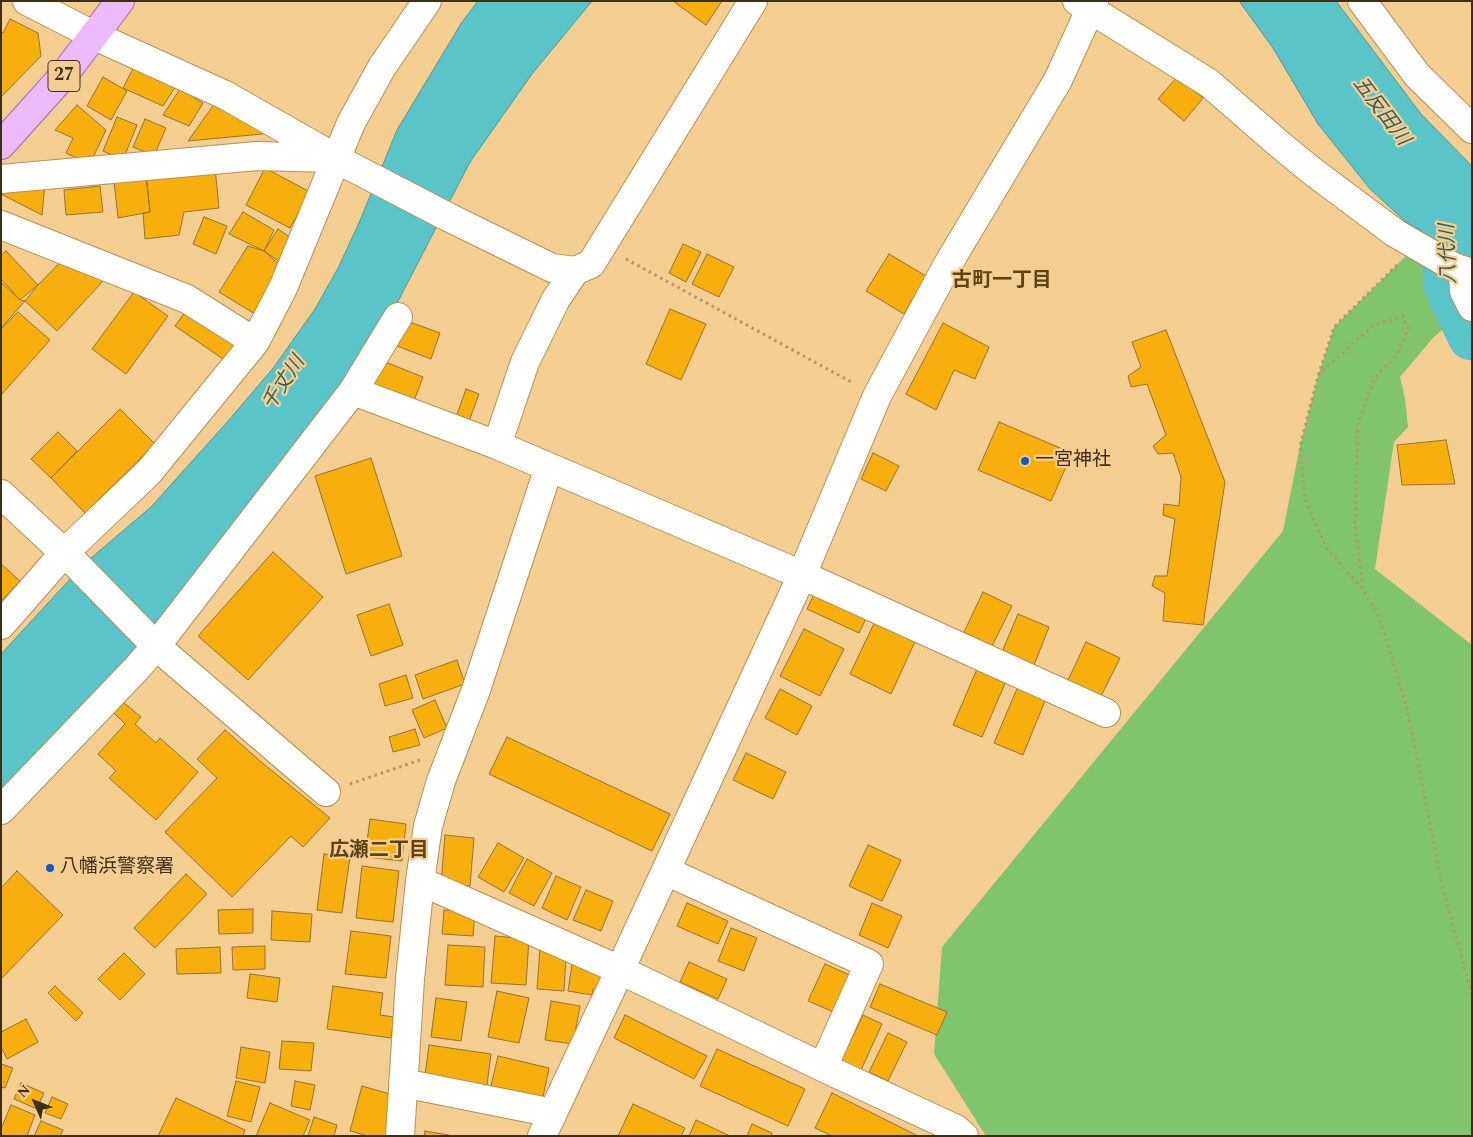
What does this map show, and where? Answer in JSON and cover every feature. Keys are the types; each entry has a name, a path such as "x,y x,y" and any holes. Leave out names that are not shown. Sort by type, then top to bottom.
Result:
{"main road":[{"name":"27","path":"1,146 63,76 120,1"}],"street":[{"path":"27,1 95,36 225,95 342,161 448,217 552,268 575,271 591,264 753,1"},
{"path":"1,625 69,557 149,472 255,342 283,288 342,161 351,123 382,67 427,1"},
{"path":"1362,1 1417,75 1472,129"},
{"path":"403,1083 547,1124 802,575 877,396 948,264 1058,80 1087,4 1209,83 1312,171 1395,233 1447,262 1472,307"},
{"path":"1,179 257,156 342,161"},
{"path":"1,225 187,298 255,342"},
{"path":"497,445 524,362 556,299 575,271"},
{"path":"1,810 137,668 154,643 353,391 398,317"},
{"path":"353,391 497,445 549,467 802,575 1106,712"},
{"path":"400,1136 410,979 420,881 428,826 442,781 476,690 549,467"},
{"path":"1,494 69,557 154,643 326,792"},
{"path":"666,871 869,964 823,1067"},
{"path":"420,881 620,970 956,1129 964,1136"}],"path":[{"path":"602,245 877,396"},
{"path":"1447,262 1334,327 1318,376 1300,446 1305,499 1326,547 1363,590 1380,619 1407,708 1442,885 1472,994"},
{"path":"1318,376 1374,325 1403,316 1408,329 1396,356 1374,380 1358,424 1355,524 1363,590"},
{"path":"326,792 454,748"}],"green space":[{"path":"1417,245 1446,262 1461,313 1433,338 1400,377 1408,427 1394,442 1375,569 1472,645 1472,1136 986,1136 934,1054 942,947 1283,531 1300,446 1318,376 1334,327"}],"water":[{"name":"千丈川","path":"478,1 592,1 532,74 470,162 394,309 349,382 149,633 1,794 1,654 84,564 151,507 274,367 315,309 338,268 359,223 397,130 462,22"},
{"name":"五反田川","path":"1239,1 1336,1 1421,114 1472,166 1472,259 1406,222 1370,189 1318,124 1273,48"}],"building":[{"path":"673,1 722,1 706,25"},
{"path":"10,19 38,33 41,56 1,97 1,32 3,33"},
{"path":"136,63 177,84 163,106 123,88"},
{"path":"103,77 127,91 111,120 87,106"},
{"path":"1177,77 1203,98 1184,121 1158,99"},
{"path":"180,89 203,103 189,126 163,115"},
{"path":"215,103 273,133 188,141"},
{"path":"77,105 106,130 90,164 66,153 73,138 55,130"},
{"path":"117,117 137,125 123,160 103,151"},
{"path":"145,119 166,128 154,156 133,147"},
{"path":"215,167 219,208 184,212 179,235 145,239 143,213 150,212 146,175"},
{"path":"265,168 310,192 290,228 246,205"},
{"path":"146,175 150,212 118,218 114,181"},
{"path":"45,184 42,215 1,194 1,192"},
{"path":"100,186 103,212 66,215 64,190"},
{"path":"243,212 274,230 264,251 229,234"},
{"path":"204,217 227,226 216,254 193,244"},
{"path":"278,229 300,244 286,266 264,251"},
{"path":"683,244 701,252 686,282 669,273"},
{"path":"248,246 264,251 283,268 255,314 219,292"},
{"path":"6,251 38,285 20,300 1,279 1,255"},
{"path":"71,251 103,281 57,331 25,301"},
{"path":"707,254 734,267 719,297 692,284"},
{"path":"889,254 926,276 904,314 866,291"},
{"path":"1,282 20,300 25,301 1,328"},
{"path":"134,292 168,316 126,374 92,349"},
{"path":"191,304 241,340 226,361 175,326"},
{"path":"670,309 706,324 681,380 646,364"},
{"path":"18,312 50,340 1,395 1,329"},
{"path":"407,321 440,333 431,359 397,346"},
{"path":"943,323 989,347 975,379 954,370 936,410 906,394"},
{"path":"1166,330 1225,482 1203,625 1163,621 1165,593 1152,586 1155,576 1167,576 1175,519 1163,515 1164,504 1179,506 1181,477 1173,453 1158,454 1153,446 1166,435 1147,384 1131,387 1128,376 1141,367 1132,342"},
{"path":"378,359 423,377 412,406 367,388"},
{"path":"466,389 479,394 467,427 454,423"},
{"path":"120,409 155,444 85,513 51,478"},
{"name":"一宮神社","path":"999,422 1072,453 1051,501 978,470"},
{"path":"58,432 77,451 51,478 31,459"},
{"path":"1446,440 1455,484 1402,485 1397,445"},
{"path":"873,453 899,466 886,491 861,479"},
{"path":"371,458 402,556 346,574 315,476"},
{"path":"273,552 323,597 248,680 198,636"},
{"path":"1,564 20,581 1,601"},
{"path":"818,586 870,610 859,633 807,609"},
{"path":"983,592 1012,606 992,646 964,632"},
{"path":"389,604 403,645 371,656 357,615"},
{"path":"1018,614 1049,627 1034,665 1002,652"},
{"path":"878,615 918,635 891,694 850,674"},
{"path":"804,629 844,649 820,696 780,676"},
{"path":"1086,642 1120,658 1101,696 1068,680"},
{"path":"457,660 465,684 423,699 415,675"},
{"path":"977,669 1006,681 982,737 953,725"},
{"path":"406,675 413,698 385,706 379,684"},
{"path":"1019,684 1047,696 1023,755 994,743"},
{"path":"780,689 812,706 797,735 765,718"},
{"path":"435,700 447,728 424,738 412,710"},
{"path":"123,702 141,717 135,724 156,743 160,738 198,772 156,820 109,778 116,771 98,754 125,724 114,713"},
{"path":"415,729 420,745 393,752 389,737"},
{"path":"225,730 330,818 303,847 291,836 232,897 165,832 217,778 197,759"},
{"path":"507,737 670,814 652,851 489,774"},
{"path":"746,753 786,772 773,799 733,780"},
{"path":"370,819 406,824 402,861 365,857"},
{"path":"445,835 474,838 470,886 441,884"},
{"path":"498,843 524,858 504,892 478,877"},
{"path":"868,845 901,860 882,901 849,886"},
{"path":"324,854 350,857 342,913 317,910"},
{"path":"527,859 552,873 534,906 509,893"},
{"path":"362,866 399,871 393,922 356,918"},
{"path":"17,871 63,915 1,979 1,888"},
{"path":"186,874 207,894 155,948 134,928"},
{"path":"556,876 581,887 567,920 542,908"},
{"path":"586,890 613,901 601,931 573,920"},
{"path":"687,903 728,921 718,944 677,926"},
{"path":"872,903 902,916 888,948 859,935"},
{"path":"253,909 253,933 219,934 218,910"},
{"path":"444,910 475,912 473,936 442,934"},
{"path":"272,911 312,914 310,942 271,940"},
{"path":"731,928 757,938 744,971 718,961"},
{"path":"351,931 391,936 386,978 345,974"},
{"path":"495,936 529,939 526,985 491,983"},
{"path":"448,945 485,947 483,987 445,985"},
{"path":"265,946 265,969 233,970 232,947"},
{"path":"220,947 221,973 177,974 176,949"},
{"path":"540,948 556,949 555,957 566,958 564,991 537,989"},
{"path":"124,953 145,974 120,1000 98,979"},
{"path":"689,962 727,979 718,999 680,982"},
{"path":"572,964 608,970 605,991 593,989 592,995 568,991"},
{"path":"825,964 852,976 836,1013 808,1001"},
{"path":"250,974 280,978 277,1002 247,998"},
{"path":"880,984 947,1012 937,1035 870,1007"},
{"path":"55,986 83,1013 76,1021 48,993"},
{"path":"333,986 383,993 380,1015 394,1017 391,1038 327,1029"},
{"path":"497,991 529,998 519,1043 488,1037"},
{"path":"436,998 467,1002 461,1041 431,1037"},
{"path":"551,1001 580,1006 573,1044 545,1040"},
{"path":"625,1015 707,1056 694,1079 614,1038"},
{"path":"863,1015 882,1024 861,1070 841,1061"},
{"path":"26,1019 38,1042 7,1059 1,1047 1,1032"},
{"path":"888,1033 907,1042 888,1081 869,1072"},
{"path":"282,1041 314,1043 311,1071 279,1069"},
{"path":"429,1045 491,1054 487,1085 425,1076"},
{"path":"241,1047 270,1052 265,1083 236,1078"},
{"path":"717,1049 805,1089 788,1126 700,1086"},
{"path":"498,1056 549,1068 543,1097 491,1086"},
{"path":"1,1064 13,1068 5,1088 1,1087"},
{"path":"236,1081 260,1087 251,1122 227,1116"},
{"path":"295,1081 315,1085 310,1110 291,1106"},
{"path":"21,1083 44,1093 37,1109 14,1099"},
{"path":"362,1086 400,1097 389,1136 368,1136 350,1131"},
{"path":"832,1093 918,1136 832,1136 815,1128"},
{"path":"52,1097 68,1104 61,1119 45,1113"},
{"path":"176,1098 245,1130 243,1136 158,1136"},
{"path":"270,1103 310,1120 303,1136 256,1136"},
{"path":"633,1104 685,1128 681,1136 618,1136"},
{"path":"11,1105 35,1115 27,1136 1,1136 1,1129"},
{"path":"314,1117 337,1125 334,1136 308,1136"},
{"path":"696,1120 730,1136 689,1136"},
{"path":"41,1121 63,1130 60,1136 34,1136"},
{"path":"752,1124 772,1133 771,1136 747,1136"},
{"path":"425,1131 449,1135 449,1136 424,1136"}],"waterway":[{"name":"八代川","path":"1450,197 1445,242 1448,286 1472,336"}],"place":[{"name":"一宮神社","path":"1025,461"},
{"name":"八幡浜警察署","path":"50,868"}],"district":[{"name":"古町一丁目","path":"1002,282"},
{"name":"広瀬二丁目","path":"379,852"}]}
